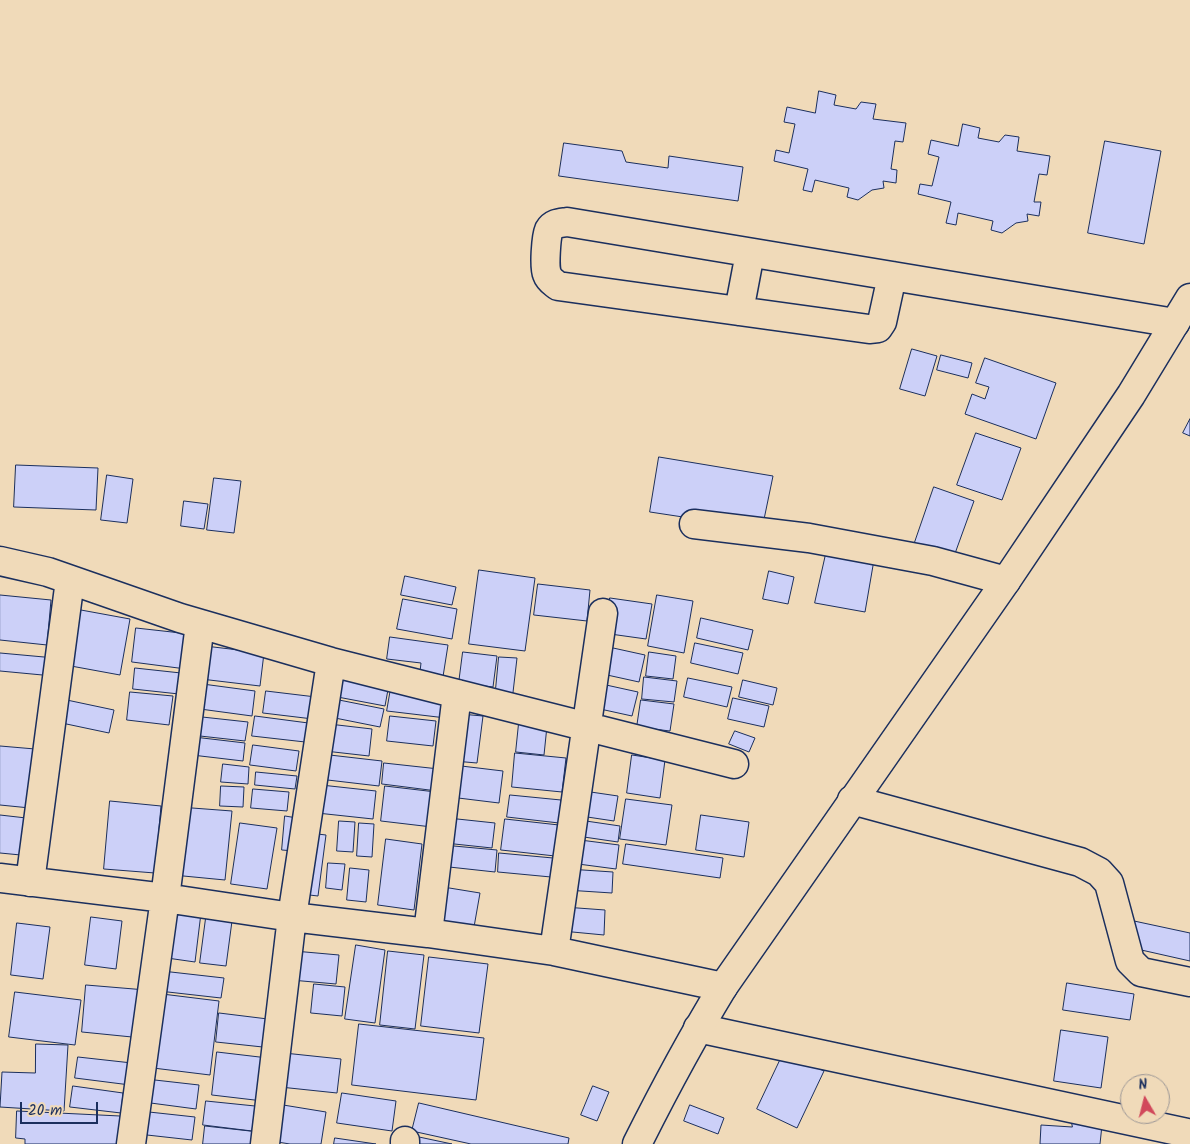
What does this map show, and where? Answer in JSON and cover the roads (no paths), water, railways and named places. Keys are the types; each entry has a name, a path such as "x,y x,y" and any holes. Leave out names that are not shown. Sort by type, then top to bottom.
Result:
{"street":[{"path":"892,276 882,322 878,328 869,330 558,286 550,280 546,272 546,252 549,230 556,223 567,222 1175,323"},
{"path":"740,311 750,252"},
{"path":"637,1144 664,1089 723,987 1006,581 1131,395 1190,298"},
{"path":"694,524 809,538 933,562 1006,581"},
{"path":"0,561 48,572 200,624 331,662 734,764"},
{"path":"30,882 70,580"},
{"path":"554,951 603,613"},
{"path":"131,1144 200,624"},
{"path":"265,1144 292,917 331,662"},
{"path":"428,933 457,694"},
{"path":"852,800 1080,862 1099,872 1109,883 1130,960 1141,972 1190,982"},
{"path":"0,878 165,898 292,917 428,933 554,951 723,987"},
{"path":"698,1028 1187,1133"}]}
